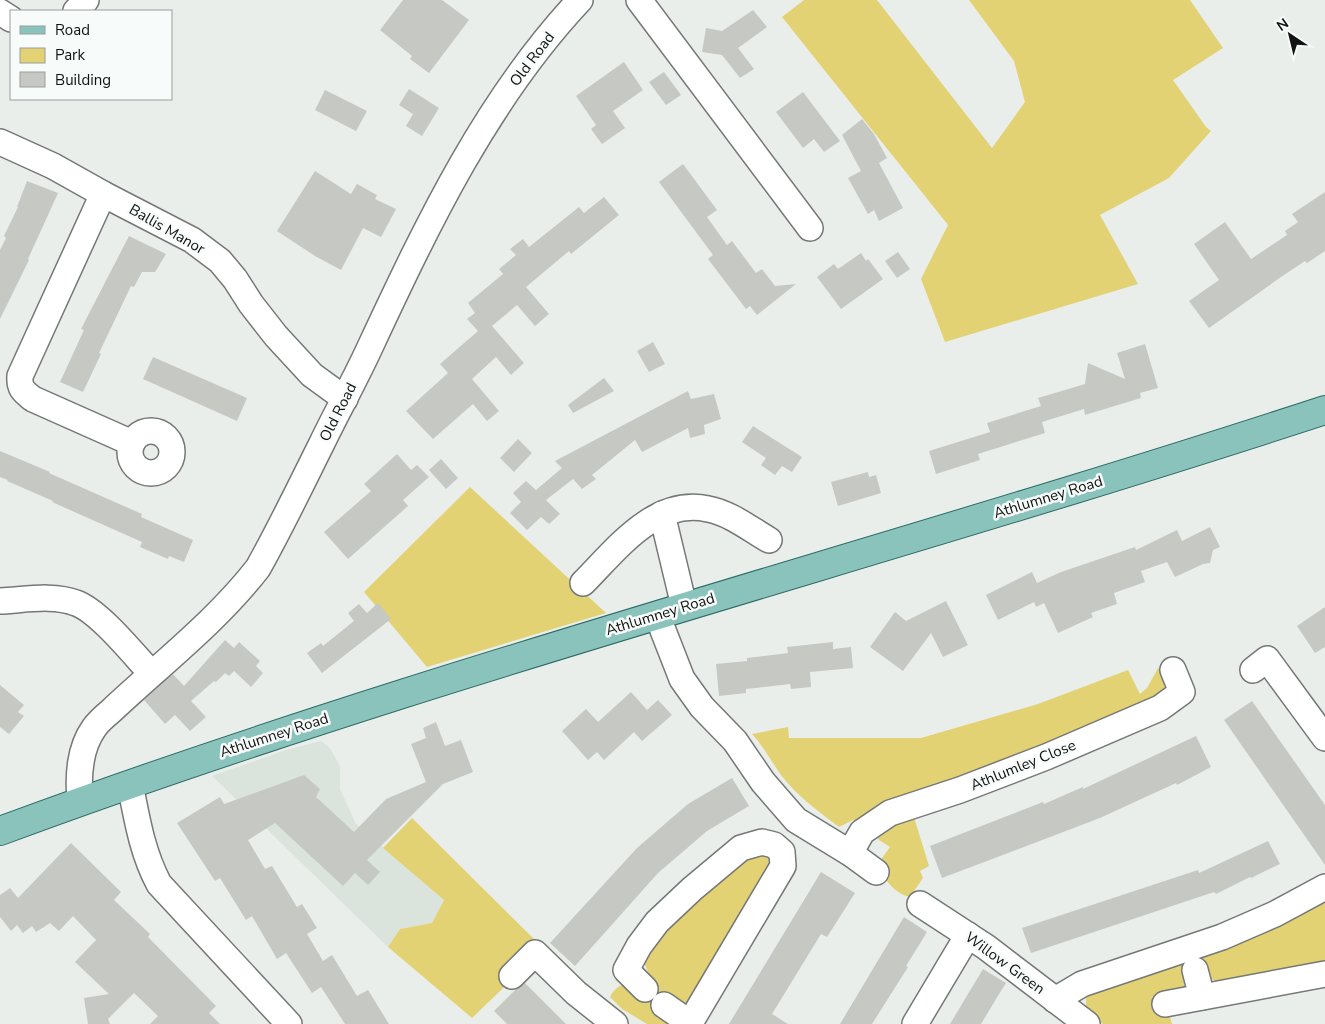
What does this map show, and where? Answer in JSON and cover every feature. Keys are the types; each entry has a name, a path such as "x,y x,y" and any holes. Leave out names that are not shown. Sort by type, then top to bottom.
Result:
{"main road":[{"name":"Athlumney Road","path":"0,831 80,801 313,721 684,606 1215,446 1325,410"}],"street":[{"path":"77,10 86,0"},
{"path":"639,0 810,228"},
{"name":"Old Road","path":"80,801 78,783 81,758 86,742 94,728 151,673 219,613 258,568 345,399 428,224 493,113 569,4"},
{"name":"Ballis Manor","path":"0,142 53,166 192,240 220,261 276,336 312,376 345,399"},
{"path":"103,194 20,376 20,386 24,392 34,399 132,443"},
{"path":"583,583 633,532 662,514 677,509 694,506 710,509 724,514 769,540"},
{"path":"662,514 684,606"},
{"path":"0,601 39,599 76,603 93,612 151,673"},
{"path":"657,615 682,679 702,707 735,741 763,782 796,820 876,872"},
{"path":"1253,670 1267,659 1325,738"},
{"name":"Athlumley Close","path":"850,854 862,832 890,813 960,790 1046,757 1160,708 1182,692 1172,670"},
{"path":"130,784 142,845 150,868 159,884 289,1024"},
{"path":"777,848 796,820"},
{"path":"645,989 626,970 639,946 658,922 692,889 741,848 762,842 774,845 782,852 783,866 690,1023 664,1005"},
{"path":"1055,1000 1082,984 1222,937 1275,914 1325,887"},
{"name":"Willow Green","path":"920,904 1016,969 1087,1024"},
{"path":"915,1024 968,935"},
{"path":"512,976 535,953 576,993 615,1024"},
{"path":"1196,970 1202,997"},
{"path":"1165,1004 1325,974"}],"shaded area":[{"path":"321,741 330,748 340,766 340,789 356,824 444,900 432,923 400,929 388,947 212,776 286,750"}],"green space":[{"path":"804,0 877,0 992,148 1025,102 1014,61 969,0 1190,0 1223,48 1173,80 1206,127 1211,131 1169,178 1100,215 1138,284 945,342 921,279 948,225 782,17"},
{"path":"470,487 606,613 427,667 364,592"},
{"path":"1158,668 1162,671 1165,689 1160,695 857,824 853,820 839,827 808,803 794,789 781,775 752,734 788,727 789,738 921,738 1038,704 1128,670 1140,694 1147,688"},
{"path":"913,814 929,866 920,871 923,878 910,897 894,889 877,865 890,847 879,840 876,835 878,829"},
{"path":"412,818 534,939 527,965 472,1018 388,947 400,929 432,923 444,900 383,848"},
{"path":"764,849 775,861 693,1001 687,1003 673,1001 671,1024 647,1024 622,1009 610,997 622,985 650,977 644,962 652,941 718,877"},
{"path":"1325,900 1325,963 1219,982 1211,979 1206,972 1182,990 1169,1013 1172,1024 1103,1024 1086,1010 1086,997 1090,993"}],"building":[{"path":"403,0 442,0 469,20 429,73 410,59 412,56 380,30"},
{"path":"753,10 767,27 738,48 754,69 740,78 722,55 702,52 706,28 722,31"},
{"path":"624,62 643,90 613,111 625,128 602,144 591,129 596,125 576,96"},
{"path":"664,72 681,95 666,105 649,82"},
{"path":"409,89 439,108 422,136 406,126 413,114 399,105"},
{"path":"325,90 367,111 356,131 315,110"},
{"path":"803,92 840,141 824,152 814,139 803,148 776,112"},
{"path":"862,119 874,134 887,158 879,163 903,208 879,221 874,210 868,214 848,178 861,171 842,135"},
{"path":"683,164 717,210 707,217 727,245 732,241 756,273 762,269 775,286 796,284 757,315 750,306 746,309 708,259 713,255 659,182"},
{"path":"315,171 351,194 357,184 377,195 375,199 396,209 381,237 363,228 341,270 315,256 277,231"},
{"path":"27,181 58,193 29,260 0,319 0,250"},
{"path":"1325,192 1325,251 1307,263 1305,261 1209,328 1189,301 1219,280 1194,244 1225,222 1251,259 1287,235 1285,231 1298,222 1292,214"},
{"path":"604,197 619,215 571,254 569,251 526,287 549,314 535,326 517,305 492,326 524,363 511,375 496,357 472,379 499,411 487,421 473,404 433,439 406,411 448,373 440,364 478,331 467,319 475,313 468,303 503,274 499,269 516,255 510,249 523,239 529,247 579,207 584,213"},
{"path":"129,236 166,254 155,272 142,272 134,287 131,286 99,353 101,354 83,392 60,382 84,330 81,329"},
{"path":"898,252 910,269 897,278 885,261"},
{"path":"861,253 883,279 841,309 817,277 834,264 838,269"},
{"path":"653,342 665,364 649,372 637,351"},
{"path":"1145,344 1158,388 1140,393 1141,398 1085,415 1084,409 1042,422 1045,433 978,454 980,460 936,474 929,451 990,432 987,423 1041,406 1038,398 1085,384 1088,363 1125,379 1117,353"},
{"path":"153,357 247,398 237,421 143,379"},
{"path":"604,378 614,391 573,413 568,405"},
{"path":"688,391 691,399 714,394 721,419 704,425 705,434 690,438 688,428 642,452 635,440 592,475 596,479 582,489 573,479 546,500 560,514 549,524 541,517 527,530 510,513 521,502 513,493 526,481 536,490 562,468 555,461"},
{"path":"753,426 802,457 792,472 782,466 775,475 761,465 766,458 742,442"},
{"path":"518,439 532,453 514,472 500,458"},
{"path":"0,451 142,514 141,517 193,540 184,562 169,556 168,559 140,547 142,542 0,477"},
{"path":"397,454 411,470 417,465 429,477 403,500 408,506 348,559 324,532 371,491 364,484"},
{"path":"441,459 458,478 446,489 429,470"},
{"path":"868,472 869,477 876,475 881,493 838,506 831,482"},
{"path":"1210,527 1220,547 1213,550 1210,563 1203,564 1175,577 1167,562 1141,571 1145,582 1114,593 1117,604 1091,613 1093,617 1058,633 1044,603 1036,607 1034,602 998,620 986,595 1032,572 1037,583 1061,572 1135,547 1136,550 1177,530 1182,541"},
{"path":"946,601 968,645 943,657 931,633 903,671 870,647 895,612 906,621"},
{"path":"378,603 391,619 322,673 307,653 321,643 323,646 354,621 348,613 359,604 367,613"},
{"path":"1325,607 1325,647 1315,653 1297,626"},
{"path":"225,640 234,648 239,642 260,661 256,666 263,673 251,687 234,671 229,676 225,673 216,682 214,681 191,701 206,717 190,731 175,715 165,724 144,700 173,674 184,686"},
{"path":"833,642 833,649 851,647 853,668 810,672 811,687 791,689 790,684 746,689 746,693 719,696 716,664 747,661 747,658 788,653 787,647"},
{"path":"0,685 24,705 18,712 24,716 9,734 0,727"},
{"path":"631,692 647,710 658,700 672,715 642,741 634,732 604,760 597,752 588,760 562,731 586,709 598,722"},
{"path":"1252,701 1325,805 1325,865 1224,720"},
{"path":"436,722 445,746 461,740 473,772 443,784 367,860 380,872 368,885 355,873 343,886 275,823 248,840 265,869 272,866 297,907 302,904 317,928 307,934 323,961 332,955 357,996 368,990 389,1024 345,1024 321,987 312,993 286,953 277,959 252,916 246,920 220,878 215,881 177,823 220,797 224,804 304,775 320,789 316,797 354,832 386,799 426,782 411,744 426,738 423,728"},
{"path":"1196,736 1211,767 1177,785 1176,783 1100,818 942,878 930,846 1043,802 1044,804 1083,787 1083,789"},
{"path":"732,778 749,806 707,831 658,873 575,966 550,943 637,848 688,804"},
{"path":"1268,841 1280,864 1251,878 1216,894 1214,892 1031,953 1022,928 1198,870 1199,873"},
{"path":"71,843 121,892 114,900 150,934 148,937 216,1006 209,1013 220,1024 150,1024 158,1016 134,993 108,1019 110,1024 88,1024 84,998 109,994 75,962 96,940 73,916 59,931 50,923 36,932 32,926 23,933 17,925 11,931 0,917 0,895 10,888 18,898"},
{"path":"821,872 855,893 827,937 821,934 772,1014 788,1024 729,1024"},
{"path":"904,917 927,932 906,966 908,967 872,1024 840,1024"},
{"path":"983,969 1006,983 981,1024 950,1024"},
{"path":"525,983 566,1024 507,1024 494,1011 515,990"}]}
